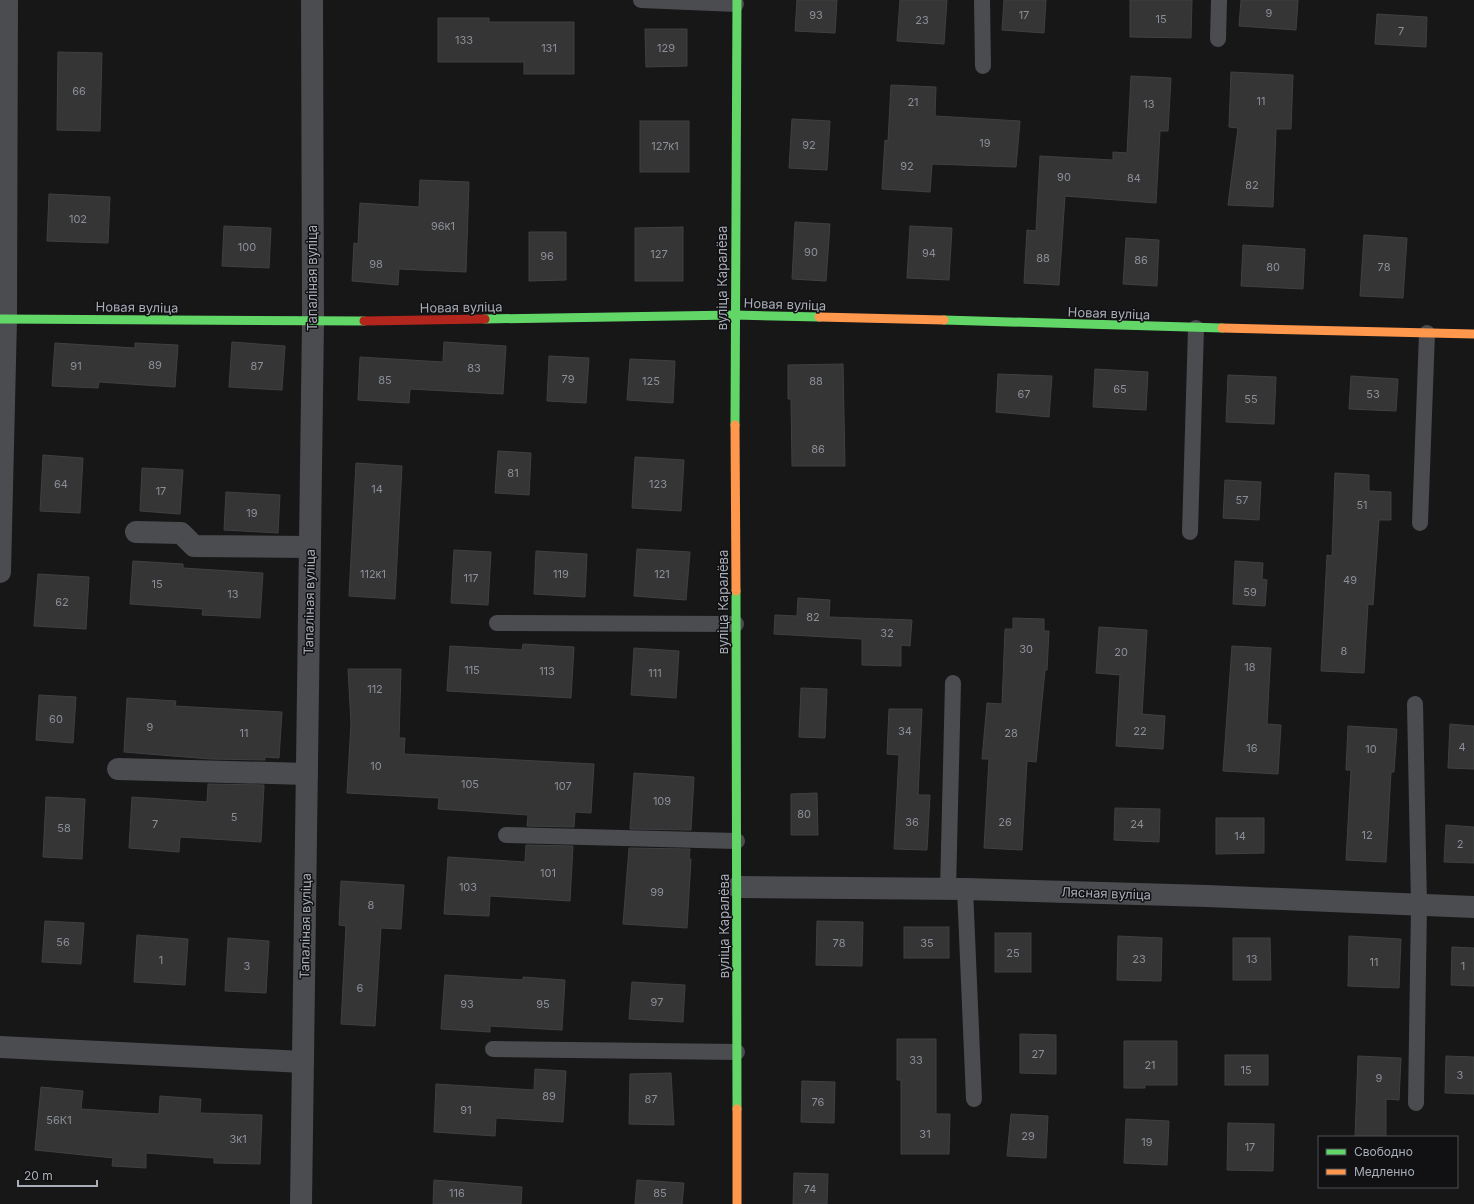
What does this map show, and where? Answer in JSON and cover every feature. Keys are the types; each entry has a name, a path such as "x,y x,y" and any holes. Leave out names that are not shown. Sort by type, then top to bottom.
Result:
{"street":[{"path":"0,572 7,0"},
{"name":"Тапаліная вуліца","path":"301,1204 313,322 312,0"},
{"name":"вуліца Каралёва","path":"737,2 734,315 738,887 737,1204"},
{"name":"Новая вуліца","path":"3,319 313,322 734,315 1474,334"},
{"path":"136,532 182,533 194,546 310,547"},
{"path":"118,769 307,774"},
{"name":"Лясная вуліца","path":"738,887 1208,896 1474,907"},
{"path":"0,1047 304,1062"}],"lane":[{"path":"641,0 737,2"},
{"path":"982,0 983,66"},
{"path":"1218,39 1219,0"},
{"path":"1190,532 1196,328"},
{"path":"1420,523 1427,333"},
{"path":"497,623 736,624"},
{"path":"953,683 956,890 974,1099"},
{"path":"1415,704 1419,905 1416,1103"},
{"path":"506,834 737,841"},
{"path":"493,1049 737,1052"}],"building":[{"path":"797,0 837,0 835,33 795,31"},
{"path":"900,0 947,0 944,44 897,41"},
{"path":"1004,0 1046,0 1044,33 1002,30"},
{"path":"1130,0 1192,0 1191,38 1130,37"},
{"path":"1241,0 1298,0 1296,30 1239,26"},
{"path":"1377,14 1427,17 1426,47 1375,44"},
{"path":"438,18 489,18 489,22 574,22 574,74 524,74 524,62 438,62"},
{"path":"645,29 687,29 687,66 646,67"},
{"path":"58,52 102,53 100,131 57,130"},
{"path":"1231,72 1293,75 1291,129 1276,129 1273,207 1228,205 1238,128 1229,127"},
{"path":"1131,76 1171,78 1168,131 1160,131 1156,203 1065,196 1059,285 1024,283 1027,230 1036,231 1040,156 1113,160 1113,152 1127,153"},
{"path":"891,85 936,87 935,116 1020,121 1016,167 932,164 930,192 882,189 885,140 888,141"},
{"path":"792,119 830,121 827,170 789,168"},
{"path":"640,121 689,121 689,172 640,172"},
{"path":"420,180 469,182 466,272 399,269 398,285 352,281 354,243 358,244 360,203 419,207"},
{"path":"49,194 110,197 108,243 47,241"},
{"path":"795,222 830,224 826,281 792,279"},
{"path":"224,226 271,228 269,268 222,266"},
{"path":"910,226 952,228 949,280 907,278"},
{"path":"683,227 683,281 635,281 635,228"},
{"path":"529,232 566,232 566,280 529,281"},
{"path":"1364,235 1407,238 1403,298 1360,296"},
{"path":"1126,238 1159,240 1157,286 1123,284"},
{"path":"1243,245 1305,249 1303,289 1241,286"},
{"path":"232,342 285,346 282,390 229,387"},
{"path":"444,342 506,346 503,394 410,389 409,403 358,400 360,357 443,362"},
{"path":"55,343 135,348 135,343 178,345 175,387 99,382 98,388 52,386"},
{"path":"549,356 589,358 586,403 547,401"},
{"path":"630,359 675,361 673,403 627,400"},
{"path":"843,364 845,466 792,466 791,399 788,399 788,365"},
{"path":"1095,369 1148,372 1146,410 1093,407"},
{"path":"998,374 1052,376 1049,417 996,412"},
{"path":"1228,375 1276,377 1274,424 1226,422"},
{"path":"1351,376 1398,379 1396,411 1349,409"},
{"path":"498,451 531,453 529,495 495,493"},
{"path":"43,455 83,458 80,513 40,511"},
{"path":"635,457 684,460 681,511 632,508"},
{"path":"356,463 402,466 395,599 349,596"},
{"path":"142,468 183,470 180,514 140,511"},
{"path":"1335,473 1369,475 1369,491 1391,492 1391,520 1379,520 1373,605 1368,604 1364,673 1321,671 1327,555 1332,556"},
{"path":"1225,480 1261,482 1259,520 1223,518"},
{"path":"226,492 280,495 278,533 224,530"},
{"path":"637,549 690,552 686,600 634,596"},
{"path":"454,550 491,552 488,605 451,603"},
{"path":"536,551 587,554 585,597 534,594"},
{"path":"133,561 183,564 183,568 263,573 260,618 202,615 203,609 130,604"},
{"path":"1235,561 1263,563 1262,579 1267,580 1265,606 1233,604"},
{"path":"38,574 89,577 86,629 34,626"},
{"path":"798,598 830,600 829,617 912,620 910,646 901,645 901,666 862,665 862,639 774,634 775,615 797,616"},
{"path":"1013,618 1044,619 1044,631 1049,631 1047,670 1045,670 1036,762 1027,761 1022,850 984,848 989,759 982,759 987,703 1002,704 1005,629 1013,629"},
{"path":"1099,627 1147,630 1142,714 1165,716 1163,749 1116,746 1120,675 1096,673"},
{"path":"523,644 574,647 571,698 447,691 450,646 522,650"},
{"path":"1232,646 1271,648 1267,724 1281,725 1278,774 1223,771"},
{"path":"634,648 679,651 676,698 631,695"},
{"path":"348,669 401,669 399,738 405,738 404,754 594,764 591,813 575,812 574,827 527,826 528,815 438,809 439,798 347,793 351,723"},
{"path":"801,688 827,689 825,738 799,737"},
{"path":"39,695 76,697 73,743 36,740"},
{"path":"127,698 176,701 175,706 282,712 279,758 265,757 265,760 210,759 124,752"},
{"path":"889,709 922,709 918,795 930,795 927,850 894,849 899,755 887,754"},
{"path":"1450,724 1474,726 1474,769 1448,768"},
{"path":"1348,726 1397,729 1394,772 1391,772 1386,862 1346,860 1351,770 1346,770"},
{"path":"634,773 694,777 691,830 630,829"},
{"path":"208,784 264,785 261,842 180,837 179,852 129,848 132,797 207,802"},
{"path":"817,793 818,835 791,835 791,794"},
{"path":"46,797 85,799 82,859 43,857"},
{"path":"1115,808 1160,809 1159,842 1114,840"},
{"path":"1216,818 1264,818 1264,853 1216,854"},
{"path":"1446,825 1474,827 1474,863 1444,862"},
{"path":"526,845 573,846 570,901 490,896 489,916 444,914 448,857 525,862"},
{"path":"629,848 690,849 689,859 691,859 687,928 623,924"},
{"path":"341,881 404,885 401,929 381,928 375,1026 341,1024 346,926 339,925"},
{"path":"45,921 84,923 81,964 42,962"},
{"path":"817,921 863,922 862,966 816,965"},
{"path":"904,927 949,927 949,958 904,958"},
{"path":"995,933 1031,933 1031,972 995,972"},
{"path":"137,935 188,939 185,985 134,982"},
{"path":"1118,936 1162,938 1161,981 1117,980"},
{"path":"1349,936 1401,939 1399,988 1348,986"},
{"path":"228,938 269,941 266,993 225,991"},
{"path":"1233,938 1270,938 1271,980 1233,980"},
{"path":"1452,947 1474,948 1474,986 1451,985"},
{"path":"445,975 523,980 523,977 565,980 562,1030 490,1026 490,1032 441,1029"},
{"path":"632,982 685,985 683,1022 629,1019"},
{"path":"1020,1034 1056,1035 1056,1074 1020,1073"},
{"path":"897,1039 936,1039 936,1114 950,1114 949,1154 901,1154 901,1080 897,1080"},
{"path":"1124,1041 1177,1041 1177,1085 1145,1085 1145,1088 1124,1088"},
{"path":"1225,1055 1268,1055 1268,1085 1225,1085"},
{"path":"1358,1056 1401,1058 1399,1100 1386,1099 1386,1136 1355,1136"},
{"path":"1446,1056 1474,1057 1474,1094 1445,1093"},
{"path":"535,1069 566,1071 563,1122 496,1118 495,1136 434,1132 436,1084 534,1090"},
{"path":"671,1073 674,1125 629,1124 630,1074"},
{"path":"802,1081 835,1082 834,1123 801,1122"},
{"path":"41,1087 83,1091 81,1109 159,1114 160,1096 201,1099 200,1113 262,1115 260,1164 214,1163 214,1158 146,1153 146,1168 112,1166 113,1158 35,1150"},
{"path":"1011,1114 1048,1116 1046,1158 1007,1156"},
{"path":"1126,1119 1169,1121 1167,1165 1124,1163"},
{"path":"1228,1123 1274,1124 1273,1171 1227,1170"},
{"path":"794,1173 828,1174 827,1204 793,1204"},
{"path":"434,1180 522,1187 521,1204 433,1204"},
{"path":"637,1180 684,1183 682,1204 635,1204"}],"traffic: fast":[{"path":"735,425 737,0"},
{"path":"485,319 734,315 819,317"},
{"path":"0,319 364,321"},
{"path":"944,320 1222,328"},
{"path":"736,591 737,1109"}],"traffic: slow":[{"path":"819,317 944,320"},
{"path":"1222,328 1474,334"},
{"path":"735,425 736,591"},
{"path":"737,1109 737,1204"}],"traffic: jam":[{"path":"364,321 485,319"}]}
